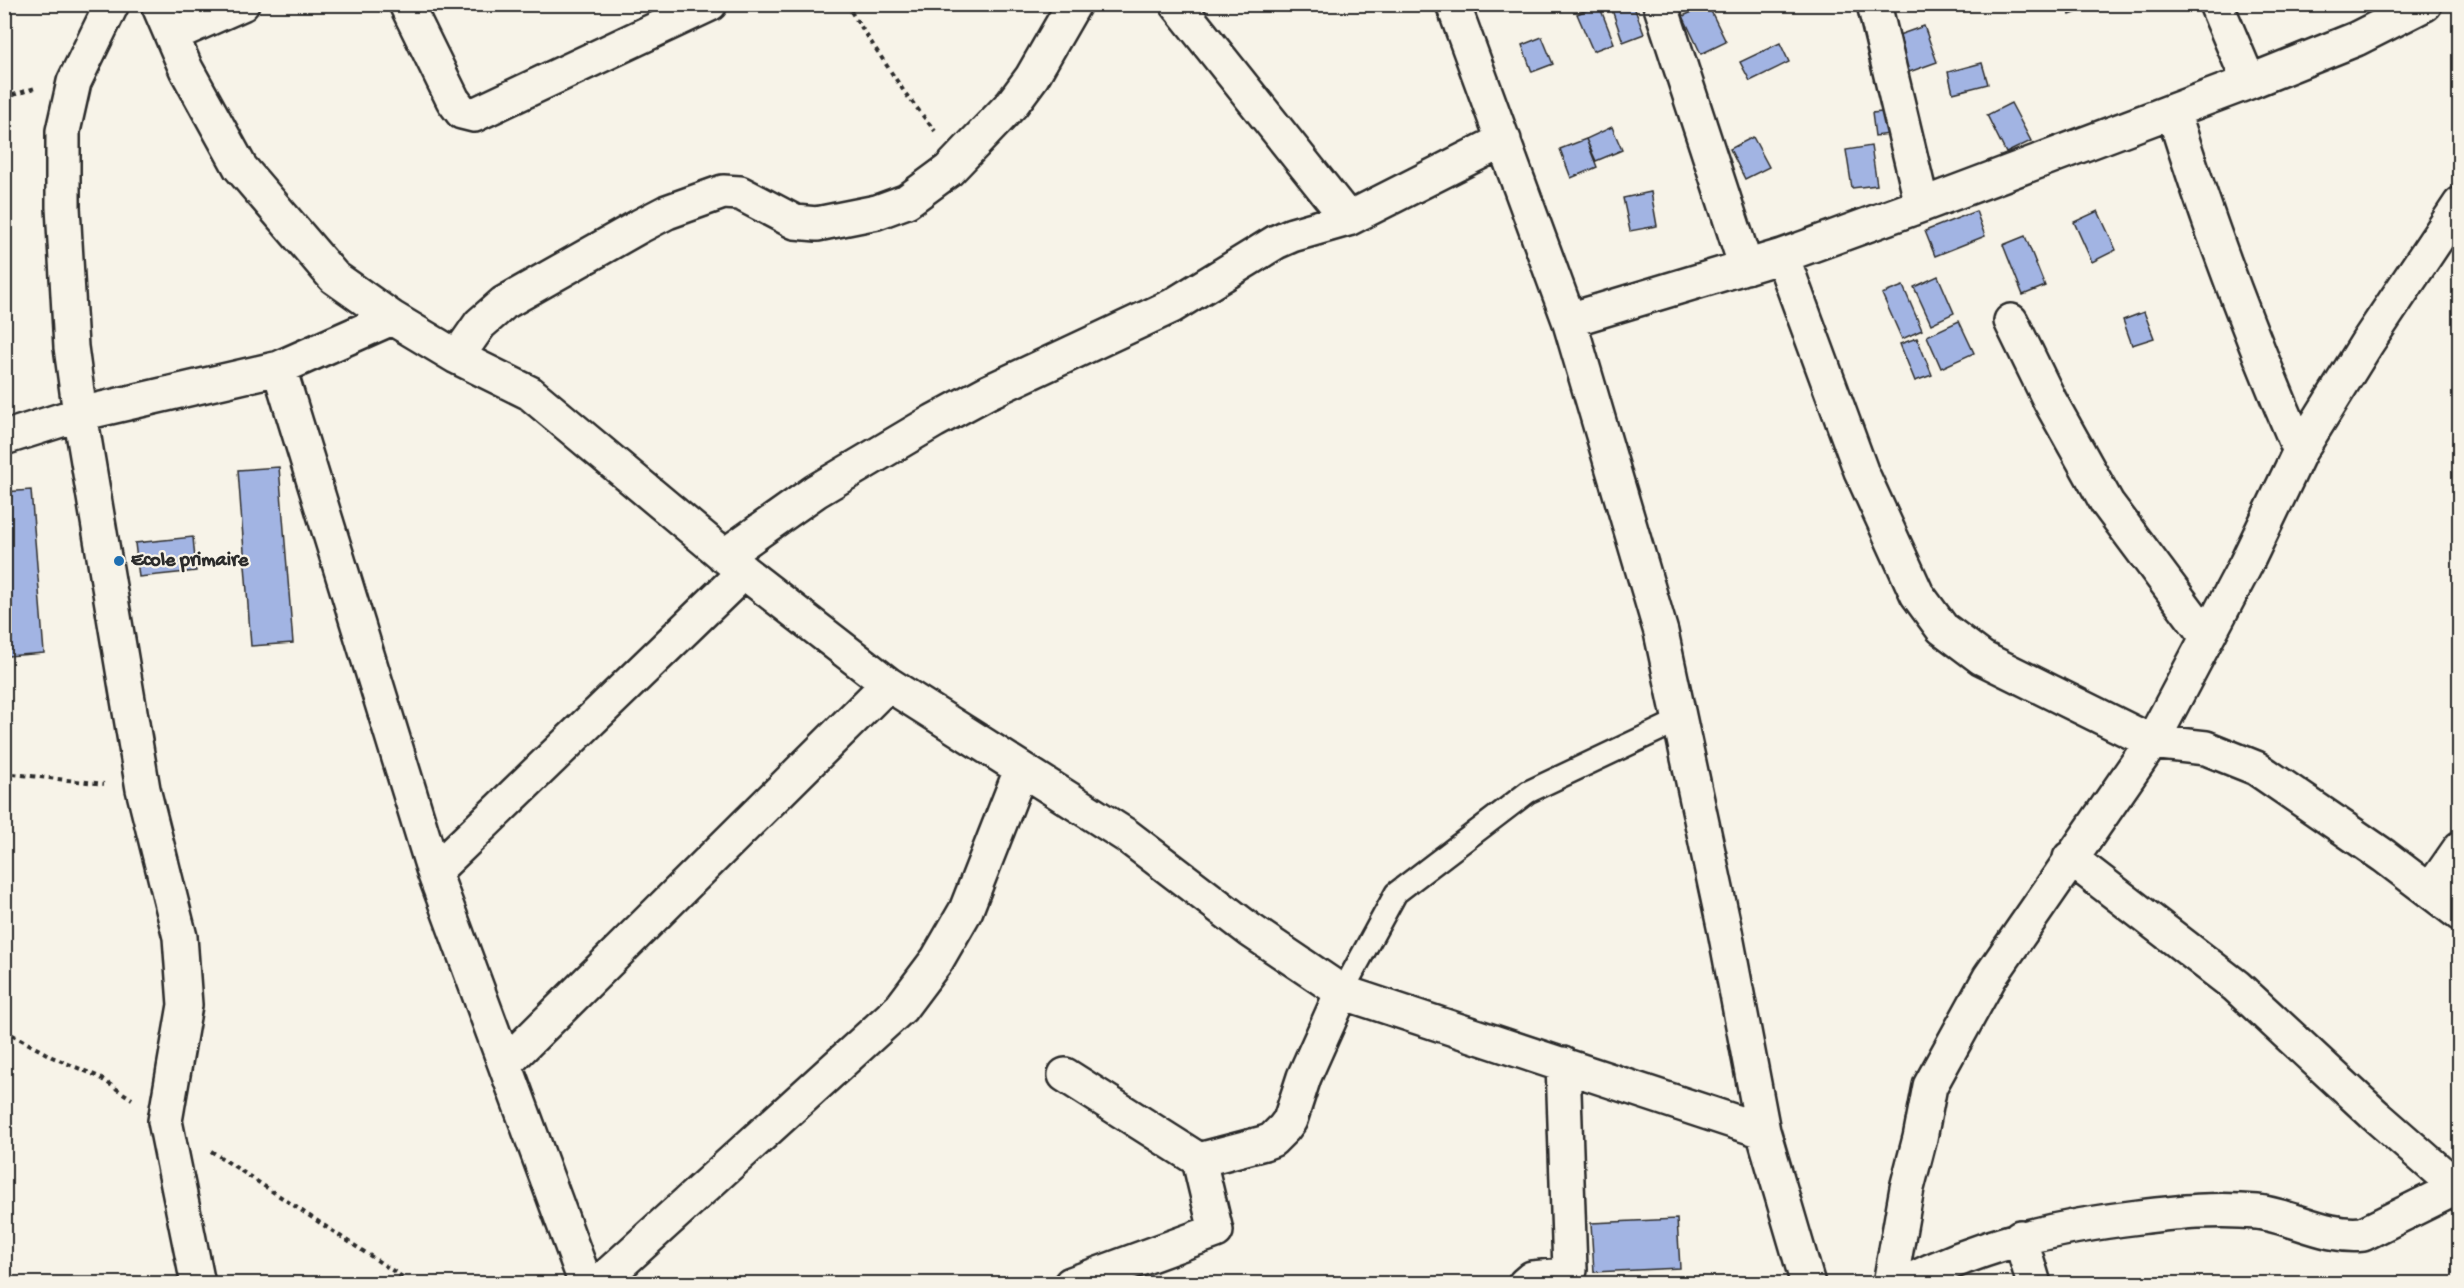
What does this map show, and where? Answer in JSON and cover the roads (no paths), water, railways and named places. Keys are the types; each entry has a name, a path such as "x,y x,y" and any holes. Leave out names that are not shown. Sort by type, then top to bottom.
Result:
{"street":[{"path":"112,4 75,82 63,130 63,207 71,347 80,414 143,789 180,936 185,1005 165,1121 198,1284"},
{"path":"158,4 199,94 240,167 334,277 392,318 457,357 530,393 734,563 888,684 1127,836 1250,930 1342,992 1763,1131"},
{"path":"172,36 242,4"},
{"path":"406,4 453,100 462,112 474,115 710,4"},
{"path":"457,357 480,324 504,303 667,212 723,192 740,193 795,222 818,224 877,212 907,201 949,170 1012,104 1032,77 1074,4"},
{"path":"1177,4 1348,219"},
{"path":"1453,4 1569,320 1661,632 1725,931 1763,1131 1808,1284"},
{"path":"1660,4 1746,267"},
{"path":"1874,4 1922,205"},
{"path":"2216,4 2249,82"},
{"path":"1569,320 1782,256 1922,205 2249,82 2356,39 2425,4"},
{"path":"2173,111 2194,178 2270,381 2300,451"},
{"path":"434,872 734,563 816,491 934,421 988,392 1172,306 1276,242 1348,219 1504,140"},
{"path":"1890,1284 1907,1188 1930,1086 1990,977 2152,742 2246,564 2300,451 2367,343 2460,204"},
{"path":"1782,256 1861,471 1917,594 1942,628 1982,658 2152,742 2206,748 2256,768 2384,856 2460,914"},
{"path":"4,438 80,414 279,368 392,318"},
{"path":"2011,321 2050,401 2107,503 2207,637"},
{"path":"279,368 434,872 586,1284"},
{"path":"505,1064 888,684"},
{"path":"597,1284 901,1008 937,960 966,910 1021,770"},
{"path":"2430,891 2460,848"},
{"path":"1903,1284 1934,1269 2020,1237 2086,1223 2202,1209 2260,1213 2326,1232 2356,1234 2389,1221 2458,1186 2376,1116 2236,986 2070,858"},
{"path":"1198,1160 1264,1143 1272,1140 1284,1128 1290,1120 1304,1077 1342,992"},
{"path":"1525,1284 1532,1278 1566,1275 1570,1270 1563,1064"},
{"path":"1065,1075 1198,1160 1216,1231 1071,1284"},
{"path":"2020,1237 2034,1284"}],"lane":[{"path":"1342,992 1396,892 1528,792 1680,720"}],"place":[{"name":"Ecole primaire","path":"119,561"}]}
